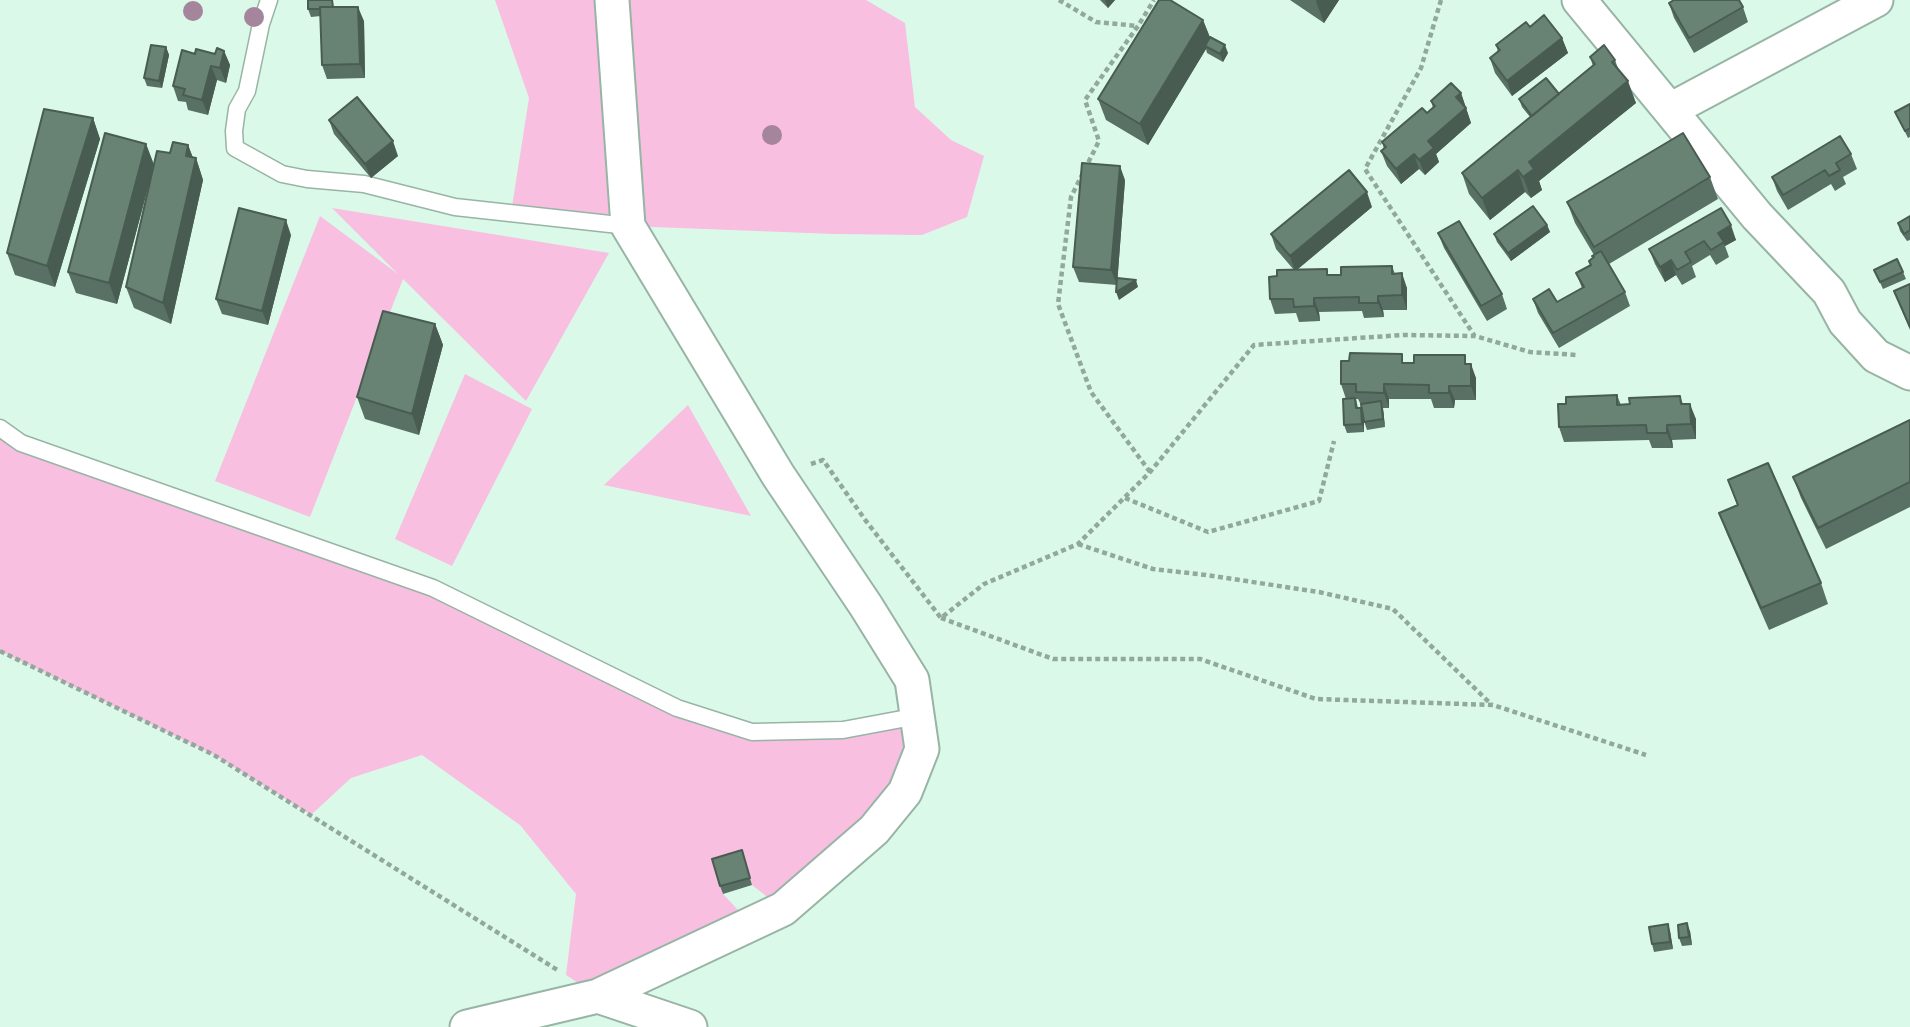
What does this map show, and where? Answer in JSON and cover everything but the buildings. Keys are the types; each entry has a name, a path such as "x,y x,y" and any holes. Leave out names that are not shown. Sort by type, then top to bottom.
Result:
{"street":[{"path":"467,1027 598,996 783,909 874,830 905,792 922,749 912,680 778,475 628,226 612,0"},
{"path":"1580,0 1757,216 1829,292 1845,322 1875,356 1910,373"},
{"path":"1670,110 1876,0"},
{"path":"598,996 690,1027"}],"lane":[{"path":"269,0 261,24 247,91 237,109 235,148 282,174 307,179 364,184 455,207 628,226"},
{"path":"0,428 21,443 433,588 677,708 739,728 752,732 843,730 918,716"}],"path":[{"path":"1059,0 1096,22 1138,26"},
{"path":"1150,472 1091,392 1058,304 1071,197 1099,141 1085,100 1154,0"},
{"path":"1441,0 1421,68 1365,169 1475,336"},
{"path":"941,618 984,583 1078,544 1150,472 1254,345 1403,335 1475,336 1530,352 1577,355"},
{"path":"1125,498 1208,532 1245,522 1319,501 1334,441"},
{"path":"778,475 823,460 941,618 1053,659 1199,659 1316,699 1493,705 1646,755"},
{"path":"1078,544 1153,569 1319,592 1393,609 1493,705"},
{"path":"0,651 214,755 598,996"}],"shaded area":[{"path":"495,0 866,0 905,23 915,107 951,140 984,156 967,217 922,235 628,226 511,213 529,98"},
{"path":"332,208 609,253 526,401 403,279 310,517 215,481 320,216 398,274"},
{"path":"465,374 532,409 452,566 395,539"},
{"path":"688,405 751,516 604,485"},
{"path":"0,428 433,588 677,708 752,732 918,716 905,792 783,909 752,885 744,858 715,867 723,894 751,924 598,996 566,975 576,894 520,825 422,755 351,778 311,815 214,755 0,651"}]}
